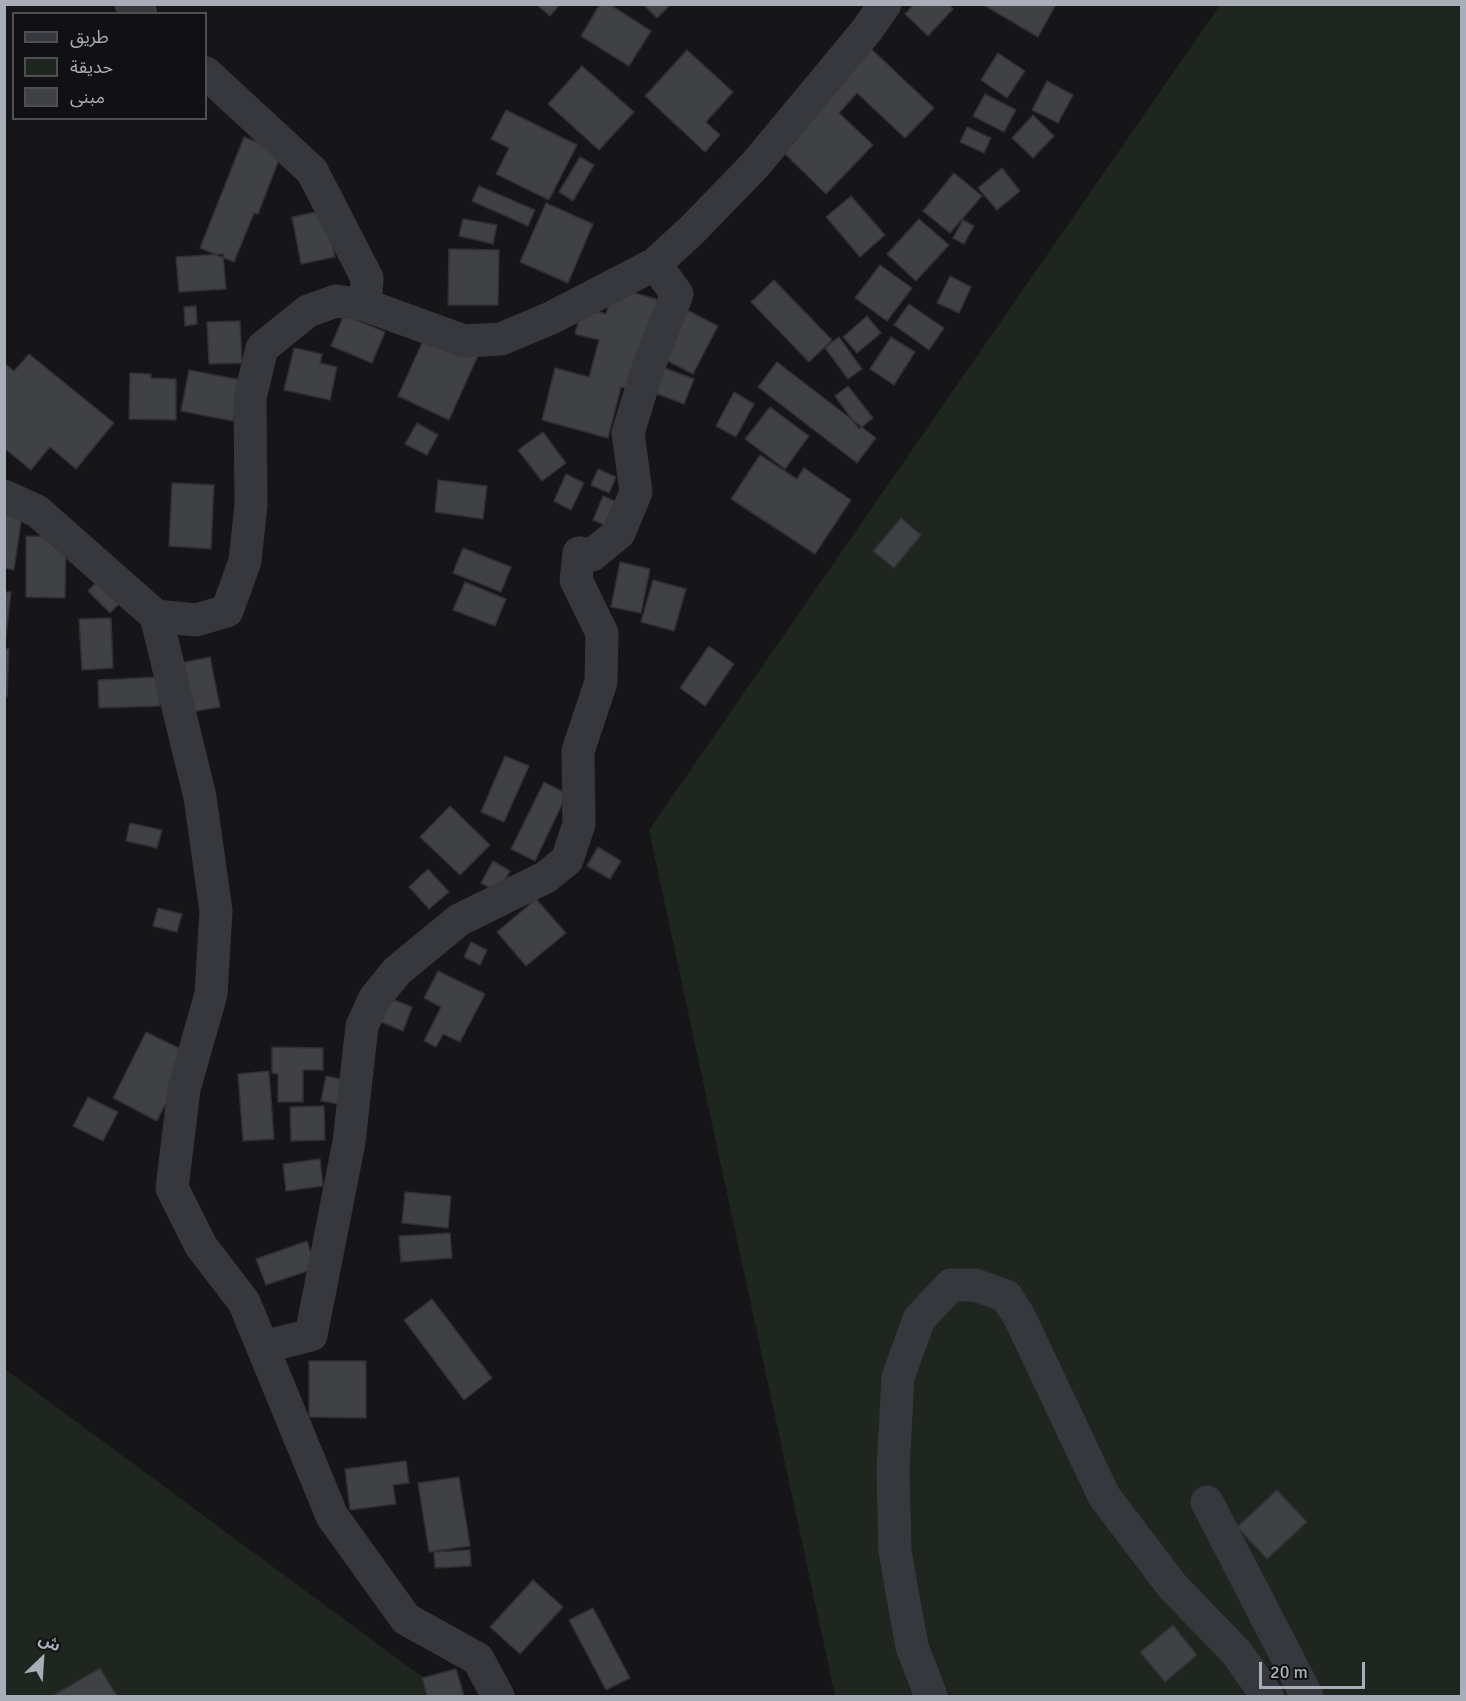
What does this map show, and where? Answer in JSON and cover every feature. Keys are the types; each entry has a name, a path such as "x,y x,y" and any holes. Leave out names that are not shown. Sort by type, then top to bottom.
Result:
{"street":[{"path":"156,616 196,620 227,611 245,561 250,505 250,398 262,348 308,311 336,301 365,305 464,341 501,339 552,318 655,264 692,230 755,165 867,30 885,4"},
{"path":"207,74 312,171 367,278 365,305"},
{"path":"262,1347 311,1335 349,1142 362,1026 375,998 397,971 459,920 546,877 567,860 579,824 579,751 601,682 602,633 576,580 579,553 592,555 619,533 636,492 628,433 648,368 677,294 655,264"},
{"path":"4,496 37,511 156,616 200,797 216,911 211,994 184,1089 172,1188 201,1246 244,1302 332,1516 406,1619 478,1659 498,1696"},
{"path":"931,1696 912,1647 895,1551 893,1470 898,1377 919,1319 951,1285 975,1285 1006,1296 1019,1316 1104,1496 1173,1587 1237,1653 1267,1696"},
{"path":"1207,1502 1307,1696"}],"green space":[{"path":"1220,5 1461,5 1461,1696 835,1696 649,830"},
{"path":"5,1369 448,1696 5,1696"}],"building":[{"path":"536,4 560,4 550,16"},
{"path":"600,4 609,4 651,31 629,66 581,36"},
{"path":"643,4 671,4 657,18"},
{"path":"914,4 948,4 953,9 928,36 905,14"},
{"path":"982,4 1052,4 1055,6 1038,37"},
{"path":"868,46 934,108 905,138 857,93 839,113 873,145 826,194 775,144"},
{"path":"687,50 733,92 706,122 720,135 705,152 645,96"},
{"path":"998,53 1025,71 1007,98 981,80"},
{"path":"582,66 634,112 599,150 548,104"},
{"path":"1047,81 1073,95 1058,123 1032,110"},
{"path":"985,94 1016,110 1004,132 973,116"},
{"path":"506,110 577,145 549,200 496,174 509,148 491,139"},
{"path":"1033,115 1054,136 1033,158 1012,138"},
{"path":"967,127 991,138 984,153 960,142"},
{"path":"244,137 282,152 258,214 254,213 234,262 200,248"},
{"path":"580,157 594,165 573,201 559,192"},
{"path":"1002,168 1020,191 997,210 978,188"},
{"path":"954,173 982,196 950,233 923,211"},
{"path":"479,186 535,210 528,226 472,201"},
{"path":"851,196 885,235 860,257 826,217"},
{"path":"546,203 593,224 568,283 520,262"},
{"path":"326,210 335,257 301,264 292,217"},
{"path":"463,219 497,225 493,244 459,236"},
{"path":"919,219 949,245 916,281 887,254"},
{"path":"963,220 974,226 964,244 953,238"},
{"path":"449,249 499,250 498,305 448,305"},
{"path":"223,254 226,289 179,292 176,257"},
{"path":"880,265 912,288 887,321 855,298"},
{"path":"950,276 971,287 959,313 937,303"},
{"path":"774,280 832,340 809,362 751,302"},
{"path":"614,287 663,301 636,390 621,387 608,438 542,420 555,368 589,377 599,340 575,334 582,307 606,314"},
{"path":"909,304 944,328 929,350 894,325"},
{"path":"196,306 197,324 185,326 184,307"},
{"path":"683,308 718,326 693,374 658,356"},
{"path":"344,315 385,332 372,363 331,346"},
{"path":"867,316 881,333 857,353 843,337"},
{"path":"240,321 242,363 209,364 207,322"},
{"path":"428,330 479,353 449,420 398,396"},
{"path":"839,337 862,369 848,379 825,348"},
{"path":"891,337 915,352 894,385 870,369"},
{"path":"294,348 322,354 320,363 337,367 330,400 284,390"},
{"path":"29,354 114,423 76,469 50,447 31,470 4,448 4,363 14,371"},
{"path":"777,362 876,438 857,463 758,387"},
{"path":"659,366 694,379 684,404 649,391"},
{"path":"189,370 241,380 233,421 181,411"},
{"path":"130,373 151,374 151,378 176,379 176,420 129,419"},
{"path":"848,386 873,418 859,429 835,396"},
{"path":"734,392 754,404 736,437 716,426"},
{"path":"770,407 809,436 785,469 745,439"},
{"path":"417,423 438,435 427,455 405,444"},
{"path":"543,432 566,463 542,481 518,450"},
{"path":"760,455 797,479 804,468 851,500 815,554 731,499"},
{"path":"598,469 616,477 609,493 591,485"},
{"path":"566,474 584,483 571,510 554,501"},
{"path":"438,480 487,486 483,519 435,512"},
{"path":"172,483 214,485 211,549 169,546"},
{"path":"603,496 615,501 605,525 593,520"},
{"path":"4,505 23,508 14,570 4,568"},
{"path":"901,518 921,535 894,568 873,551"},
{"path":"26,536 66,537 65,598 26,597"},
{"path":"463,548 511,567 501,592 453,573"},
{"path":"620,562 650,569 641,613 611,607"},
{"path":"105,573 127,596 110,613 88,591"},
{"path":"653,580 686,589 674,631 641,622"},
{"path":"465,582 506,599 495,626 453,610"},
{"path":"4,592 11,592 5,646 4,646"},
{"path":"111,618 113,668 82,670 79,619"},
{"path":"709,646 734,664 705,706 680,688"},
{"path":"4,649 9,649 7,697 4,696"},
{"path":"210,657 220,707 190,712 181,663"},
{"path":"159,677 160,706 99,708 98,680"},
{"path":"505,756 529,766 504,822 481,812"},
{"path":"544,782 567,794 535,861 511,849"},
{"path":"450,806 490,845 460,875 420,837"},
{"path":"130,823 162,830 157,848 126,841"},
{"path":"598,847 621,861 610,879 587,866"},
{"path":"493,861 510,871 497,892 481,883"},
{"path":"428,869 449,892 429,909 409,887"},
{"path":"536,899 566,933 526,966 497,932"},
{"path":"158,908 182,914 177,932 153,926"},
{"path":"471,942 487,950 480,965 464,957"},
{"path":"438,971 485,994 460,1042 443,1034 436,1047 424,1041 441,1007 424,998"},
{"path":"389,998 412,1007 403,1031 379,1021"},
{"path":"146,1032 191,1054 157,1121 113,1098"},
{"path":"272,1047 323,1048 323,1070 303,1070 303,1102 278,1102 278,1074 272,1073"},
{"path":"269,1071 274,1139 243,1141 238,1074"},
{"path":"326,1076 344,1080 339,1104 321,1101"},
{"path":"88,1097 118,1112 103,1141 73,1126"},
{"path":"324,1106 325,1140 291,1141 290,1107"},
{"path":"320,1159 323,1186 286,1191 283,1164"},
{"path":"405,1192 451,1196 448,1228 402,1223"},
{"path":"450,1233 452,1258 401,1262 399,1236"},
{"path":"307,1241 316,1268 266,1285 256,1259"},
{"path":"432,1299 492,1378 464,1400 404,1320"},
{"path":"309,1361 366,1361 366,1418 309,1417"},
{"path":"406,1461 409,1483 393,1485 396,1504 350,1510 345,1469"},
{"path":"459,1477 470,1546 429,1552 418,1483"},
{"path":"1277,1490 1307,1522 1267,1559 1237,1527"},
{"path":"470,1550 471,1566 435,1568 434,1552"},
{"path":"533,1580 563,1607 520,1654 490,1627"},
{"path":"593,1608 630,1678 606,1690 569,1620"},
{"path":"1173,1625 1197,1655 1165,1682 1140,1652"},
{"path":"100,1668 117,1696 52,1696"},
{"path":"456,1669 464,1696 427,1696 422,1678"}]}
